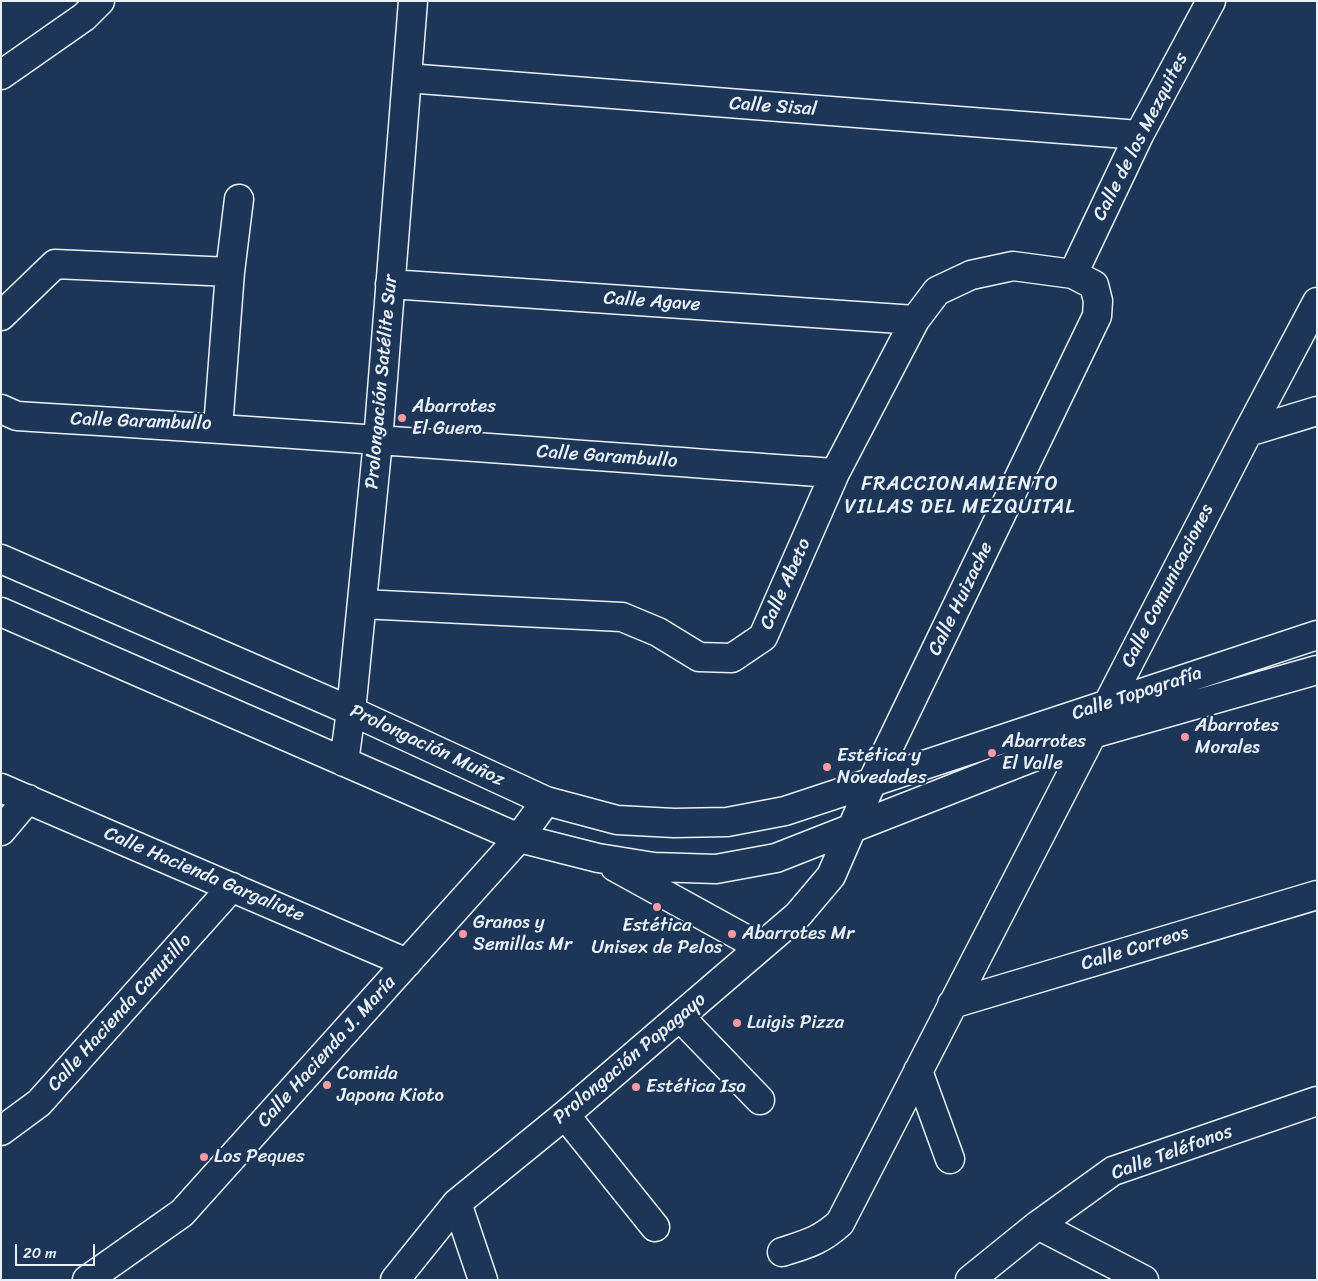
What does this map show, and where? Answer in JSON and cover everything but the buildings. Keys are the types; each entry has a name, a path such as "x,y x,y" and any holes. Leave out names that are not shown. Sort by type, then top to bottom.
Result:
{"street":[{"path":"1,75 84,17 100,1"},
{"name":"Prolongación Satélite Sur","path":"344,762 351,711 378,441 413,1"},
{"name":"Calle de los Mezquites","path":"1074,274 1139,135 1211,1"},
{"name":"Calle Sisal","path":"407,78 1139,135"},
{"name":"Calle Garambullo","path":"218,428 230,272 239,199"},
{"path":"1,316 56,264 230,272"},
{"name":"Calle Abeto","path":"362,604 622,617 658,632 699,656 732,658 763,637 835,473 915,320 937,291 971,275 1013,266 1074,274"},
{"name":"Calle Huizache","path":"852,829 872,782 1097,316 1098,301 1094,285 1074,274"},
{"name":"Calle Agave","path":"390,284 915,320"},
{"name":"Calle Comunicaciones","path":"782,1252 813,1242 827,1235 840,1223 1317,302"},
{"name":"Calle Garambullo","path":"1,409 17,416 218,428 835,473"},
{"path":"1248,432 1317,411"},
{"name":"Prolongación Muñoz","path":"1,559 351,711 546,801 618,820 674,823 727,822 785,812 872,782"},
{"path":"1,612 519,838 598,858 654,866 716,869 776,858 852,829"},
{"name":"Calle Topografía","path":"872,782 1317,635"},
{"name":"Calle Topografía","path":"852,829 1092,734 1317,670"},
{"name":"Calle Hacienda Gargaliote","path":"1,788 407,963"},
{"path":"1,831 28,799"},
{"name":"Calle Hacienda J. María","path":"87,1280 182,1214 519,838 546,801"},
{"name":"Prolongación Papagayo","path":"395,1280 457,1203 680,1017 798,915 831,876 852,829"},
{"path":"598,858 760,947"},
{"name":"Calle Hacienda Canutillo","path":"1,1131 39,1103 232,887"},
{"name":"Calle Correos","path":"952,1004 1317,895"},
{"path":"680,1017 760,1100"},
{"path":"918,1071 950,1159"},
{"name":"Calle Teléfonos","path":"970,1280 1038,1225 1113,1172 1317,1101"},
{"path":"565,1114 655,1227"},
{"path":"457,1203 483,1280"},
{"path":"1038,1225 1144,1280"}],"place":[{"name":"Abarrotes El Guero","path":"402,418"},
{"name":"Abarrotes Morales","path":"1185,737"},
{"name":"Abarrotes El Valle","path":"992,753"},
{"name":"Estética y Novedades","path":"827,767"},
{"name":"Estética Unisex de Pelos","path":"657,907"},
{"name":"Granos y Semillas Mr","path":"463,934"},
{"name":"Abarrotes Mr","path":"732,934"},
{"name":"Luigis Pizza","path":"737,1023"},
{"name":"Comida Japona Kioto","path":"327,1085"},
{"name":"Estética Isa","path":"636,1087"},
{"name":"Los Peques","path":"204,1157"}],"district":[{"name":"FRACCIONAMIENTO VILLAS DEL MEZQUITAL","path":"960,496"}]}
